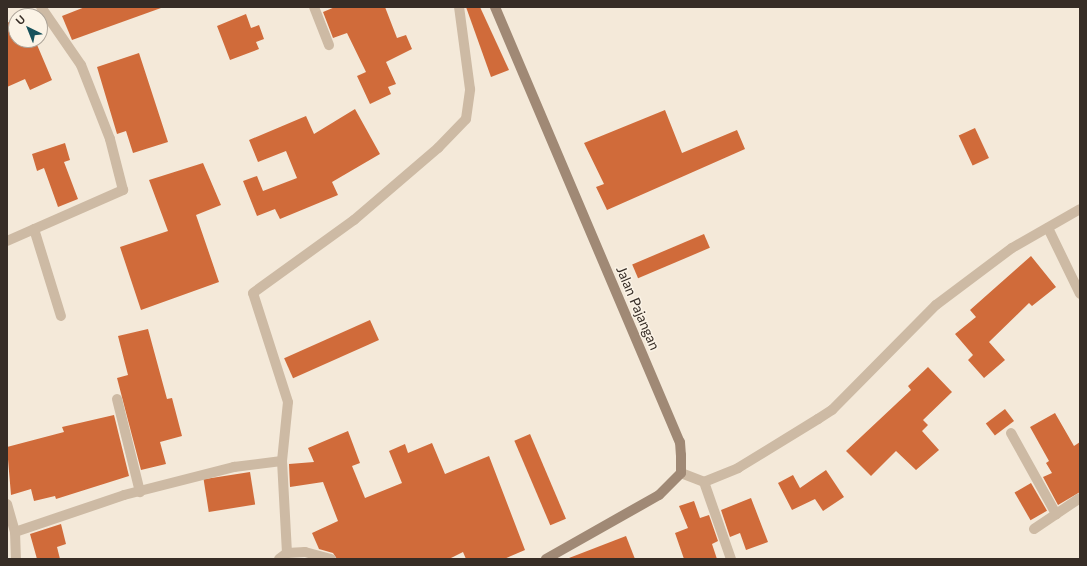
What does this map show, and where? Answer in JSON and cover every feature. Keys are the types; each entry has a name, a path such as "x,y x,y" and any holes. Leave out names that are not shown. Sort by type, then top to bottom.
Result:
{"main road":[{"name":"Jalan Pajangan","path":"495,7 680,442 681,473"},
{"path":"546,559 659,495 681,473"}],"street":[{"path":"7,241 123,190 110,139 81,65 41,7"},
{"path":"314,7 329,45"},
{"path":"330,559 305,552 283,556 282,461 288,402 253,293 354,220 438,148 466,118 470,89 459,7"},
{"path":"681,473 704,482 738,468 832,410 936,305 1012,248 1080,210"},
{"path":"1048,228 1080,294"},
{"path":"34,229 61,316"},
{"path":"117,399 140,492"},
{"path":"1011,433 1056,514"},
{"path":"15,532 140,492 234,467 282,461"},
{"path":"704,482 731,559"},
{"path":"1034,529 1080,498"},
{"path":"7,504 15,532 16,559"}],"building":[{"path":"85,7 161,8 72,40 62,16"},
{"path":"335,7 385,7 397,38 406,35 412,49 386,62 396,84 388,87 391,94 370,104 357,76 366,72 347,33 333,38 323,12"},
{"path":"466,7 480,7 509,70 491,77"},
{"path":"246,14 251,28 259,25 264,39 256,42 259,49 230,60 217,26"},
{"path":"7,23 8,48 38,48 52,80 30,90 25,79 7,87"},
{"path":"139,53 168,142 133,153 126,131 117,134 97,67"},
{"path":"355,109 380,154 332,182 338,195 280,219 275,209 257,216 243,181 257,176 263,191 297,178 286,151 258,162 249,140 306,116 314,134"},
{"path":"665,110 682,153 737,130 745,149 607,210 596,187 604,184 584,143"},
{"path":"975,128 989,158 973,166 959,136"},
{"path":"65,143 70,160 64,162 78,199 58,207 44,168 37,171 32,154"},
{"path":"203,163 221,205 196,215 219,282 141,310 120,247 168,231 149,180"},
{"path":"704,234 710,248 638,278 632,264"},
{"path":"1031,256 1056,287 1032,306 1029,303 989,342 1005,360 984,378 968,360 973,355 955,334 976,317 970,310"},
{"path":"370,320 379,340 293,378 284,358"},
{"path":"148,329 167,399 172,398 182,436 160,442 166,464 141,470 117,378 128,375 118,336"},
{"path":"928,367 952,392 923,420 928,425 922,431 939,450 916,470 896,451 871,476 846,451 911,390 908,386"},
{"path":"1005,409 1014,421 995,435 986,423"},
{"path":"1055,413 1074,446 1080,442 1080,492 1058,505 1043,477 1052,473 1046,463 1049,461 1030,427"},
{"path":"114,415 129,476 56,499 55,496 34,501 31,489 11,495 7,447 64,432 62,427"},
{"path":"348,431 360,463 352,466 365,498 402,483 389,451 405,444 408,453 432,443 445,474 489,456 525,550 504,559 466,559 463,552 449,559 337,559 333,553 319,549 312,533 338,521 323,482 290,487 289,464 314,462 308,448"},
{"path":"530,434 566,519 550,525 514,441"},
{"path":"826,470 844,497 823,511 815,499 792,510 778,483 793,475 800,488"},
{"path":"250,472 255,505 209,512 204,479"},
{"path":"1031,483 1047,511 1031,520 1015,492"},
{"path":"751,498 768,542 746,550 740,533 730,537 721,510"},
{"path":"694,501 700,518 709,515 718,541 712,544 717,559 684,559 675,533 688,528 679,506"},
{"path":"61,524 66,544 57,547 60,559 37,559 30,534"},
{"path":"626,536 635,559 569,559 569,558"}]}
